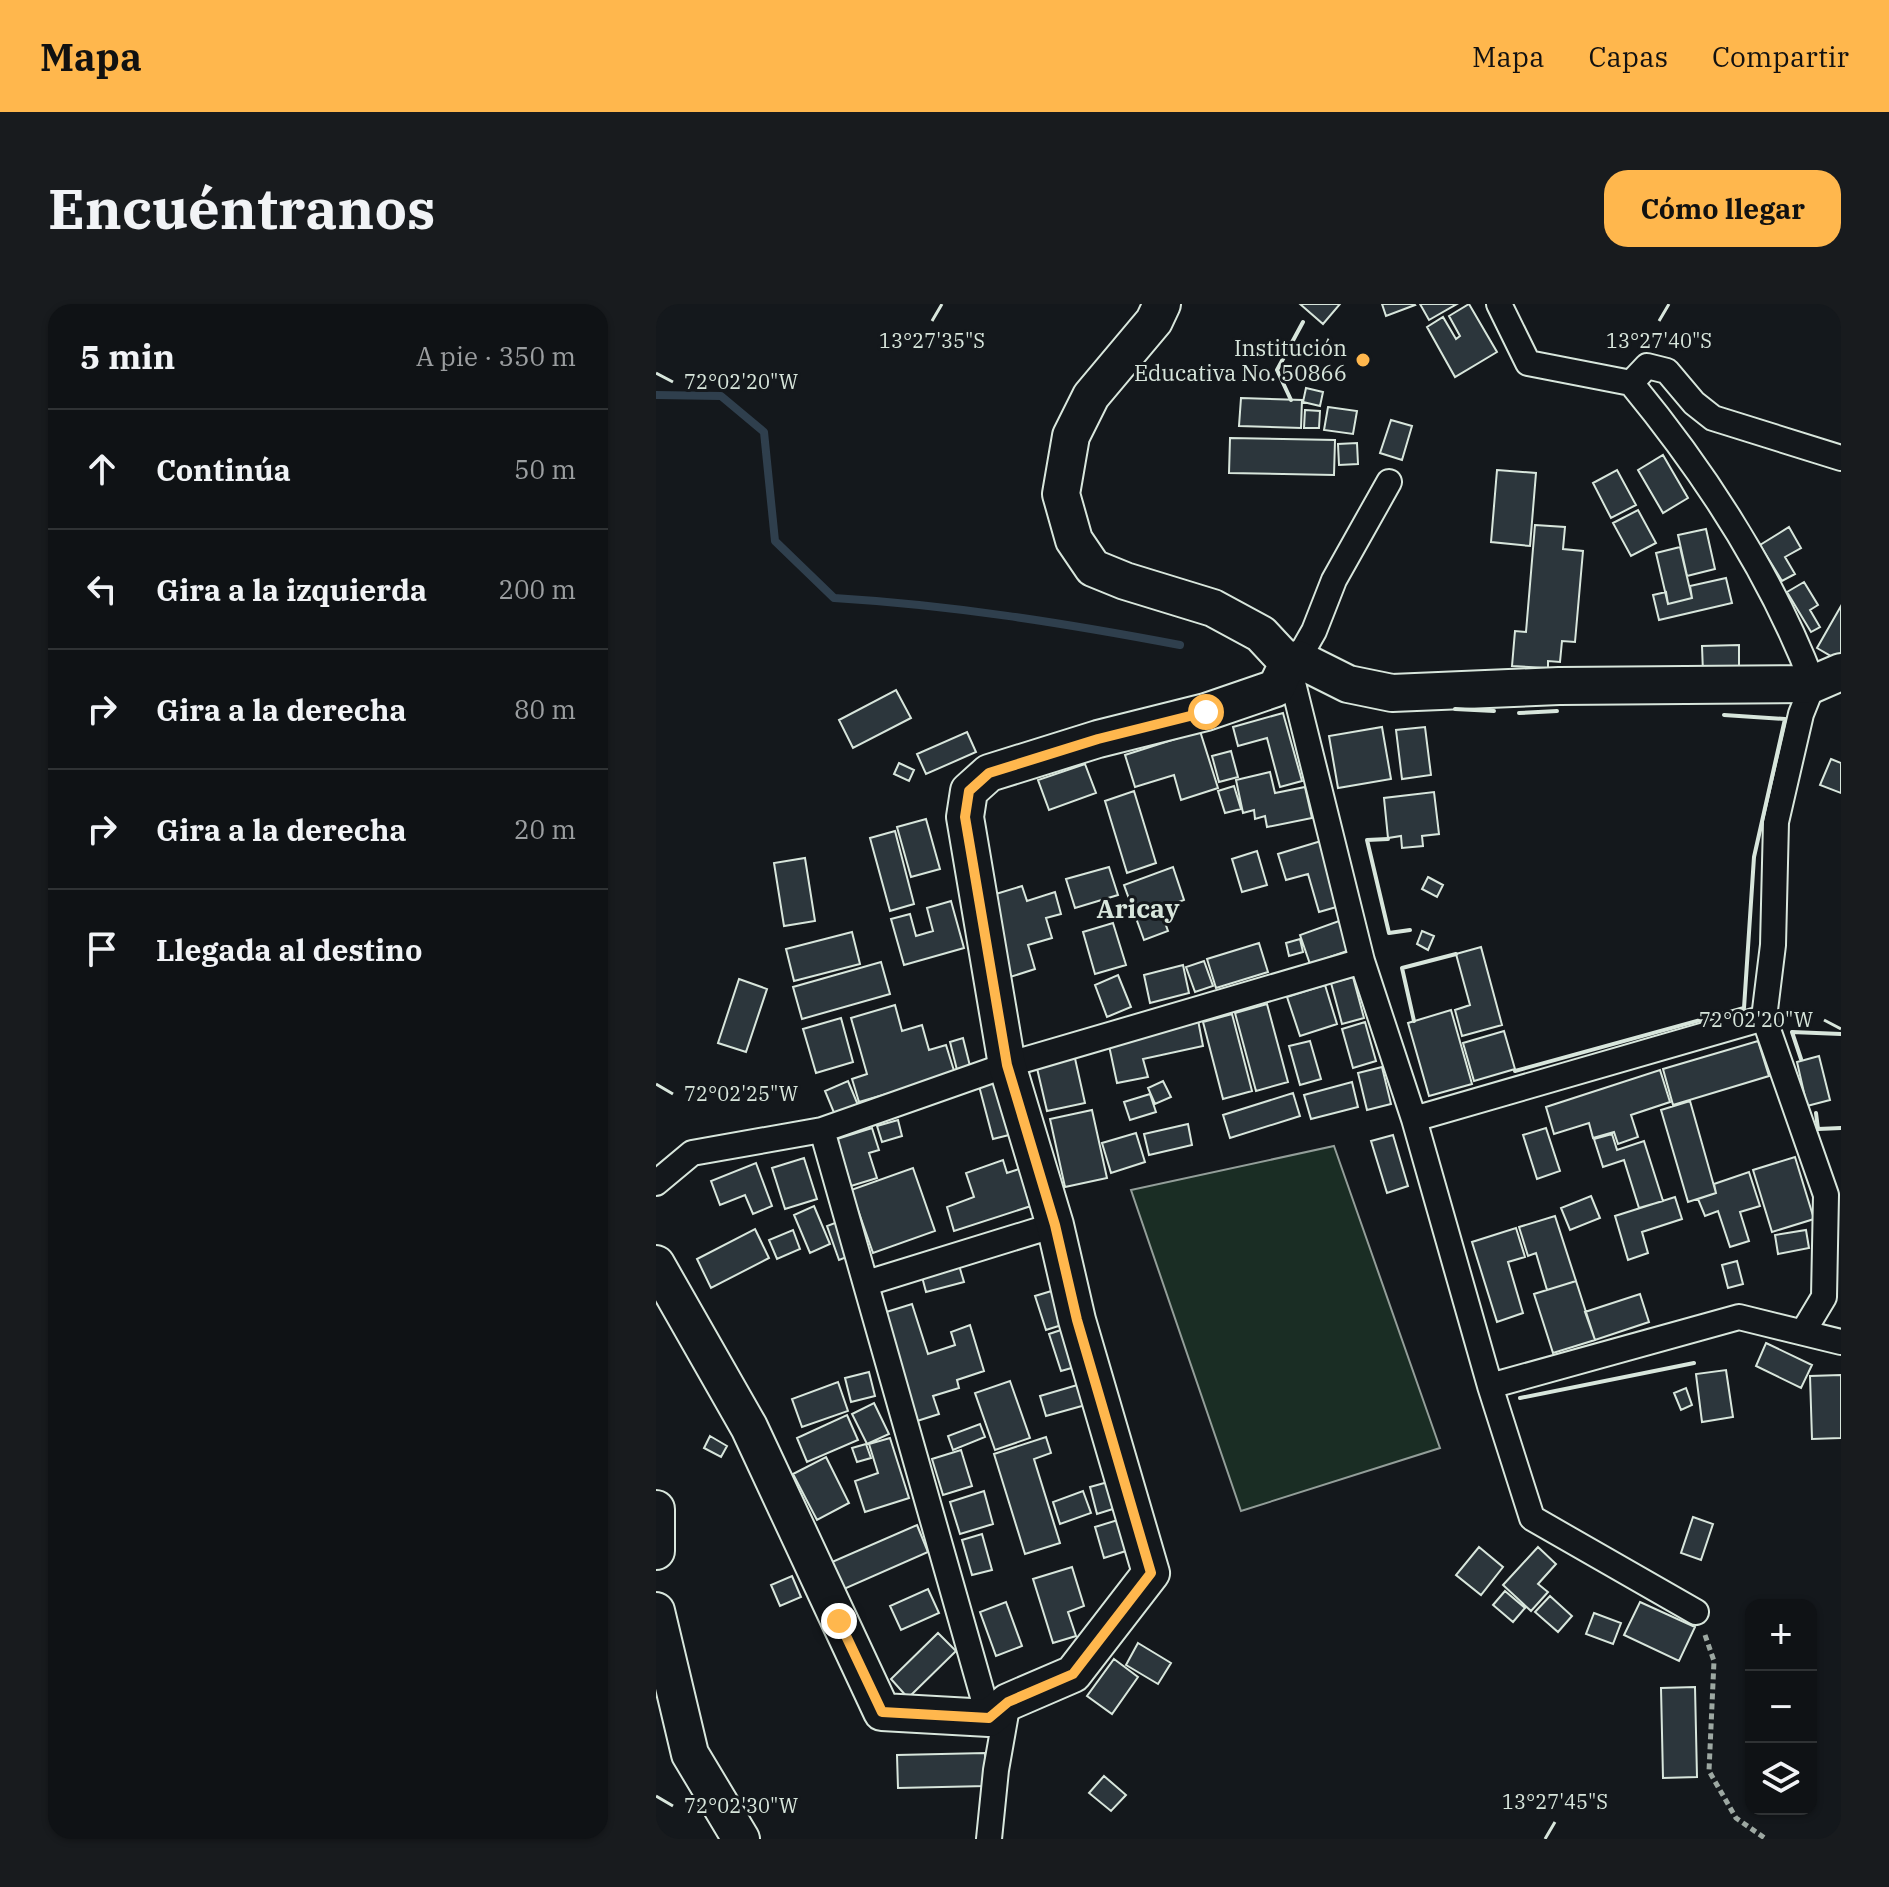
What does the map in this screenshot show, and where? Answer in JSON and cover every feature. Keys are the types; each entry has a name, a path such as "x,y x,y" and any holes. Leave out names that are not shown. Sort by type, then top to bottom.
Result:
{"street":[{"path":"1162,304 1154,321 1091,396 1071,436 1061,494 1074,540 1093,568 1213,608 1261,634 1293,661 1348,684 1392,693 1827,678"},
{"path":"1499,304 1528,363 1631,383 1722,504 1793,632 1827,678"},
{"path":"1631,383 1647,366 1667,371 1694,403 1713,418 1841,458"},
{"path":"656,1264 749,1427 882,1712 998,1710 1073,1674 1151,1573 1077,1320 1055,1225 1007,1065 965,817 969,791 989,773 1098,739 1206,712 1276,688 1314,631 1334,580 1389,482"},
{"path":"1293,661 1362,961 1414,1119 1490,1386 1532,1518 1696,1612"},
{"path":"1803,1332 1824,1297 1826,1195 1764,1018 1773,945 1776,822 1801,714 1827,678"},
{"path":"656,1183 692,1153 822,1130 1007,1065 1362,961"},
{"path":"1414,1119 1764,1018"},
{"path":"822,1130 998,1710 989,1839"},
{"path":"867,1283 1055,1225"},
{"path":"1490,1386 1739,1317 1841,1342"},
{"path":"656,1509 656,1551"},
{"path":"656,1611 690,1754 741,1839"}],"path":[{"path":"1696,1612 1714,1661 1709,1771 1736,1818 1766,1839"}],"green space":[{"path":"1334,1146 1440,1448 1241,1511 1131,1190"}],"building":[{"path":"1300,304 1340,304 1323,324"},
{"path":"1382,304 1414,304 1415,305 1386,316"},
{"path":"1420,304 1457,304 1429,320"},
{"path":"1469,304 1497,352 1455,377 1427,327 1443,317 1456,339 1460,336 1449,316"},
{"path":"1306,388 1323,392 1320,406 1303,402"},
{"path":"1241,398 1302,400 1301,428 1239,426"},
{"path":"1328,407 1357,411 1353,434 1324,430"},
{"path":"1305,410 1320,411 1319,428 1304,428"},
{"path":"1391,420 1412,426 1402,460 1380,453"},
{"path":"1230,438 1335,440 1334,475 1229,473"},
{"path":"1357,443 1358,464 1339,465 1338,444"},
{"path":"1663,455 1688,498 1663,513 1638,470"},
{"path":"1497,470 1536,473 1530,546 1491,542"},
{"path":"1617,470 1636,505 1611,518 1593,483"},
{"path":"1638,510 1656,543 1631,556 1613,523"},
{"path":"1535,525 1565,527 1563,549 1583,551 1575,642 1562,641 1560,662 1548,661 1548,668 1512,666 1515,631 1526,632"},
{"path":"1789,527 1801,548 1785,557 1795,574 1782,581 1760,545"},
{"path":"1706,529 1715,569 1687,576 1678,535"},
{"path":"1680,547 1692,598 1668,604 1656,553"},
{"path":"1726,578 1732,603 1659,620 1653,595 1666,592 1668,604 1692,598 1690,586"},
{"path":"1804,582 1818,605 1810,610 1820,627 1811,632 1787,592"},
{"path":"1841,606 1841,662 1817,648"},
{"path":"1739,645 1739,672 1703,673 1702,646"},
{"path":"896,690 911,718 853,748 839,720"},
{"path":"1283,713 1302,781 1280,787 1267,738 1238,746 1233,727"},
{"path":"1382,727 1391,779 1338,788 1329,736"},
{"path":"1425,727 1431,775 1402,779 1396,730"},
{"path":"1200,731 1218,788 1181,800 1174,775 1135,787 1125,755"},
{"path":"967,732 976,752 926,774 917,754"},
{"path":"1231,751 1238,777 1219,782 1212,756"},
{"path":"1831,759 1841,763 1841,793 1820,785"},
{"path":"899,763 914,770 909,781 894,774"},
{"path":"1085,764 1096,793 1049,810 1038,780"},
{"path":"1270,772 1275,793 1305,787 1312,818 1267,827 1265,816 1255,819 1254,810 1243,813 1236,780"},
{"path":"1234,786 1241,809 1225,813 1218,791"},
{"path":"1134,791 1156,863 1127,873 1105,801"},
{"path":"1434,792 1439,834 1422,836 1423,846 1402,848 1401,836 1388,838 1384,798"},
{"path":"926,819 940,869 911,877 897,827"},
{"path":"895,831 914,904 890,911 870,838"},
{"path":"1321,841 1340,906 1319,912 1308,874 1286,880 1278,854"},
{"path":"1257,851 1267,885 1242,892 1232,859"},
{"path":"805,858 815,921 784,926 774,863"},
{"path":"1109,867 1118,895 1075,908 1066,879"},
{"path":"1173,867 1184,900 1160,909 1168,931 1144,940 1124,885"},
{"path":"1428,877 1443,885 1437,897 1422,889"},
{"path":"1022,886 1027,901 1055,892 1061,914 1046,918 1052,938 1028,945 1035,969 1010,977 986,897"},
{"path":"951,901 964,948 904,965 891,919 910,914 916,936 933,931 927,908"},
{"path":"1339,921 1350,950 1310,964 1300,935"},
{"path":"1113,923 1126,965 1095,974 1083,932"},
{"path":"1422,931 1434,936 1428,950 1417,944"},
{"path":"852,932 860,964 794,981 786,949"},
{"path":"1300,939 1303,952 1289,956 1286,943"},
{"path":"1259,943 1268,972 1216,988 1207,959"},
{"path":"1481,947 1502,1025 1462,1036 1455,1010 1470,1005 1456,954"},
{"path":"1204,961 1213,986 1195,992 1186,967"},
{"path":"881,962 890,994 802,1019 793,987"},
{"path":"1183,965 1189,993 1150,1003 1144,975"},
{"path":"1118,975 1131,1007 1107,1017 1095,985"},
{"path":"1353,977 1364,1018 1342,1024 1331,983"},
{"path":"739,979 767,989 746,1052 718,1043"},
{"path":"1325,985 1337,1024 1300,1036 1287,997"},
{"path":"1267,1004 1288,1082 1256,1091 1235,1013"},
{"path":"895,1005 902,1031 922,1025 929,1050 946,1045 955,1074 859,1102 852,1079 867,1074 851,1018"},
{"path":"1451,1010 1472,1084 1429,1096 1408,1023"},
{"path":"1232,1014 1252,1091 1223,1099 1203,1022"},
{"path":"841,1018 853,1062 816,1073 803,1029"},
{"path":"1198,1020 1203,1046 1143,1059 1148,1077 1117,1083 1108,1041"},
{"path":"1365,1022 1376,1061 1353,1068 1342,1029"},
{"path":"1504,1031 1515,1069 1474,1081 1463,1043"},
{"path":"963,1038 970,1066 957,1070 950,1042"},
{"path":"1310,1041 1321,1079 1300,1085 1289,1046"},
{"path":"1758,1041 1769,1076 1673,1105 1663,1069"},
{"path":"1074,1054 1085,1103 1047,1111 1036,1064"},
{"path":"1819,1056 1830,1100 1807,1106 1797,1062"},
{"path":"1382,1067 1391,1104 1367,1110 1358,1073"},
{"path":"1660,1070 1670,1102 1631,1115 1638,1137 1618,1144 1614,1132 1593,1138 1589,1123 1554,1134 1546,1107"},
{"path":"999,1080 1013,1134 993,1139 979,1086"},
{"path":"848,1081 860,1110 837,1120 825,1091"},
{"path":"1163,1081 1171,1097 1155,1104 1148,1088"},
{"path":"1352,1082 1358,1107 1311,1119 1304,1095"},
{"path":"1293,1093 1300,1116 1230,1138 1223,1115"},
{"path":"1150,1094 1156,1112 1130,1120 1124,1102"},
{"path":"1690,1101 1716,1193 1688,1202 1661,1110"},
{"path":"1092,1110 1107,1178 1065,1187 1050,1119"},
{"path":"898,1120 902,1136 882,1142 877,1126"},
{"path":"1188,1124 1192,1145 1149,1155 1144,1134"},
{"path":"872,1128 879,1150 869,1153 877,1178 851,1186 837,1139"},
{"path":"1546,1128 1560,1171 1537,1179 1523,1135"},
{"path":"1136,1133 1145,1162 1111,1173 1102,1143"},
{"path":"1612,1134 1617,1150 1644,1141 1663,1201 1639,1208 1624,1160 1603,1167 1594,1139"},
{"path":"1393,1135 1408,1186 1387,1193 1371,1141"},
{"path":"1795,1157 1814,1219 1772,1232 1753,1170"},
{"path":"804,1158 817,1199 785,1209 772,1168"},
{"path":"1003,1160 1007,1173 1022,1168 1034,1205 954,1231 947,1207 974,1197 966,1173"},
{"path":"756,1163 772,1206 753,1214 745,1195 720,1205 711,1181"},
{"path":"913,1168 935,1231 873,1253 851,1190"},
{"path":"1749,1172 1760,1206 1740,1212 1749,1241 1730,1247 1718,1211 1705,1216 1698,1199 1716,1193 1714,1184"},
{"path":"1591,1196 1600,1218 1570,1230 1561,1208"},
{"path":"1675,1197 1682,1219 1642,1232 1648,1253 1628,1260 1615,1216"},
{"path":"814,1206 830,1244 810,1253 794,1215"},
{"path":"1555,1216 1576,1281 1547,1290 1536,1253 1528,1256 1519,1227"},
{"path":"848,1218 860,1252 839,1260 827,1226"},
{"path":"1516,1228 1525,1257 1508,1262 1523,1313 1497,1322 1472,1242"},
{"path":"755,1229 769,1258 711,1288 697,1259"},
{"path":"793,1230 800,1249 777,1259 769,1240"},
{"path":"1806,1230 1809,1248 1778,1254 1775,1235"},
{"path":"1737,1261 1743,1284 1728,1288 1722,1265"},
{"path":"958,1262 964,1282 926,1292 921,1273"},
{"path":"1576,1281 1595,1340 1553,1353 1534,1294"},
{"path":"1058,1289 1068,1323 1046,1330 1035,1296"},
{"path":"1640,1294 1649,1322 1595,1340 1585,1312"},
{"path":"912,1304 928,1354 955,1345 951,1332 970,1325 984,1371 957,1380 959,1388 933,1396 939,1414 914,1422 880,1314"},
{"path":"1070,1327 1082,1365 1061,1371 1049,1334"},
{"path":"1766,1343 1812,1365 1801,1388 1756,1366"},
{"path":"1726,1370 1733,1417 1702,1422 1696,1374"},
{"path":"869,1372 875,1396 851,1402 845,1378"},
{"path":"1841,1375 1841,1438 1812,1439 1810,1376"},
{"path":"1010,1381 1030,1438 995,1450 975,1393"},
{"path":"838,1382 848,1411 802,1427 792,1399"},
{"path":"1084,1383 1089,1404 1046,1416 1040,1396"},
{"path":"1686,1388 1692,1405 1681,1410 1674,1393"},
{"path":"874,1403 889,1434 867,1444 852,1414"},
{"path":"847,1415 858,1440 807,1462 797,1438"},
{"path":"980,1424 985,1437 953,1450 948,1436"},
{"path":"710,1436 727,1446 721,1457 704,1448"},
{"path":"1046,1437 1051,1453 1034,1459 1060,1543 1025,1554 994,1454"},
{"path":"890,1438 909,1498 865,1512 855,1481 878,1473 869,1444"},
{"path":"866,1444 871,1458 857,1462 852,1448"},
{"path":"961,1450 972,1486 943,1495 932,1459"},
{"path":"826,1457 849,1503 817,1520 793,1474"},
{"path":"1108,1482 1116,1508 1097,1514 1090,1487"},
{"path":"984,1491 993,1524 960,1534 950,1502"},
{"path":"1083,1491 1091,1513 1060,1524 1053,1502"},
{"path":"1693,1517 1713,1524 1701,1560 1681,1553"},
{"path":"1121,1519 1129,1550 1104,1558 1095,1527"},
{"path":"917,1525 928,1552 844,1589 832,1562"},
{"path":"982,1534 992,1570 972,1575 962,1540"},
{"path":"1479,1547 1503,1567 1481,1595 1456,1575"},
{"path":"1538,1547 1556,1564 1538,1584 1548,1592 1531,1611 1503,1585"},
{"path":"1072,1567 1084,1606 1068,1612 1076,1636 1053,1643 1033,1579"},
{"path":"792,1576 801,1597 780,1606 771,1585"},
{"path":"928,1589 939,1613 901,1630 890,1606"},
{"path":"1505,1591 1525,1608 1513,1622 1493,1605"},
{"path":"1550,1596 1572,1616 1558,1632 1535,1612"},
{"path":"1006,1602 1022,1646 996,1656 980,1612"},
{"path":"1640,1602 1695,1627 1679,1661 1624,1635"},
{"path":"1594,1613 1621,1623 1613,1644 1586,1634"},
{"path":"938,1633 956,1651 908,1698 891,1679"},
{"path":"1138,1643 1171,1663 1158,1684 1126,1665"},
{"path":"1114,1659 1138,1677 1112,1714 1087,1696"},
{"path":"1695,1687 1697,1777 1663,1778 1661,1688"},
{"path":"985,1753 986,1786 898,1788 897,1755"},
{"path":"1104,1776 1126,1795 1111,1811 1089,1793"}],"waterway":[{"path":"656,395 721,396 764,432 775,541 834,598 1007,616 1180,645"}],"wall":[{"path":"1291,400 1277,370 1303,322"},
{"path":"1455,709 1494,711"},
{"path":"1519,713 1557,711"},
{"path":"1515,1071 1744,1008 1754,857 1785,719 1724,715"},
{"path":"1388,839 1367,840 1389,933 1410,930"},
{"path":"1414,1021 1402,968 1456,954"},
{"path":"1801,1059 1792,1032 1841,1034"},
{"path":"1816,1113 1818,1129 1841,1128"},
{"path":"1520,1398 1694,1363"}],"place":[{"name":"Institución Educativa No. 50866","path":"1363,360"}],"district":[{"name":"Aricay","path":"1138,908"}],"route":[{"path":"839,1621 882,1712 989,1718 1008,1702 1073,1674 1151,1573 1077,1320 1055,1225 1007,1065 965,817 969,791 989,773 1098,739 1206,712"}]}
